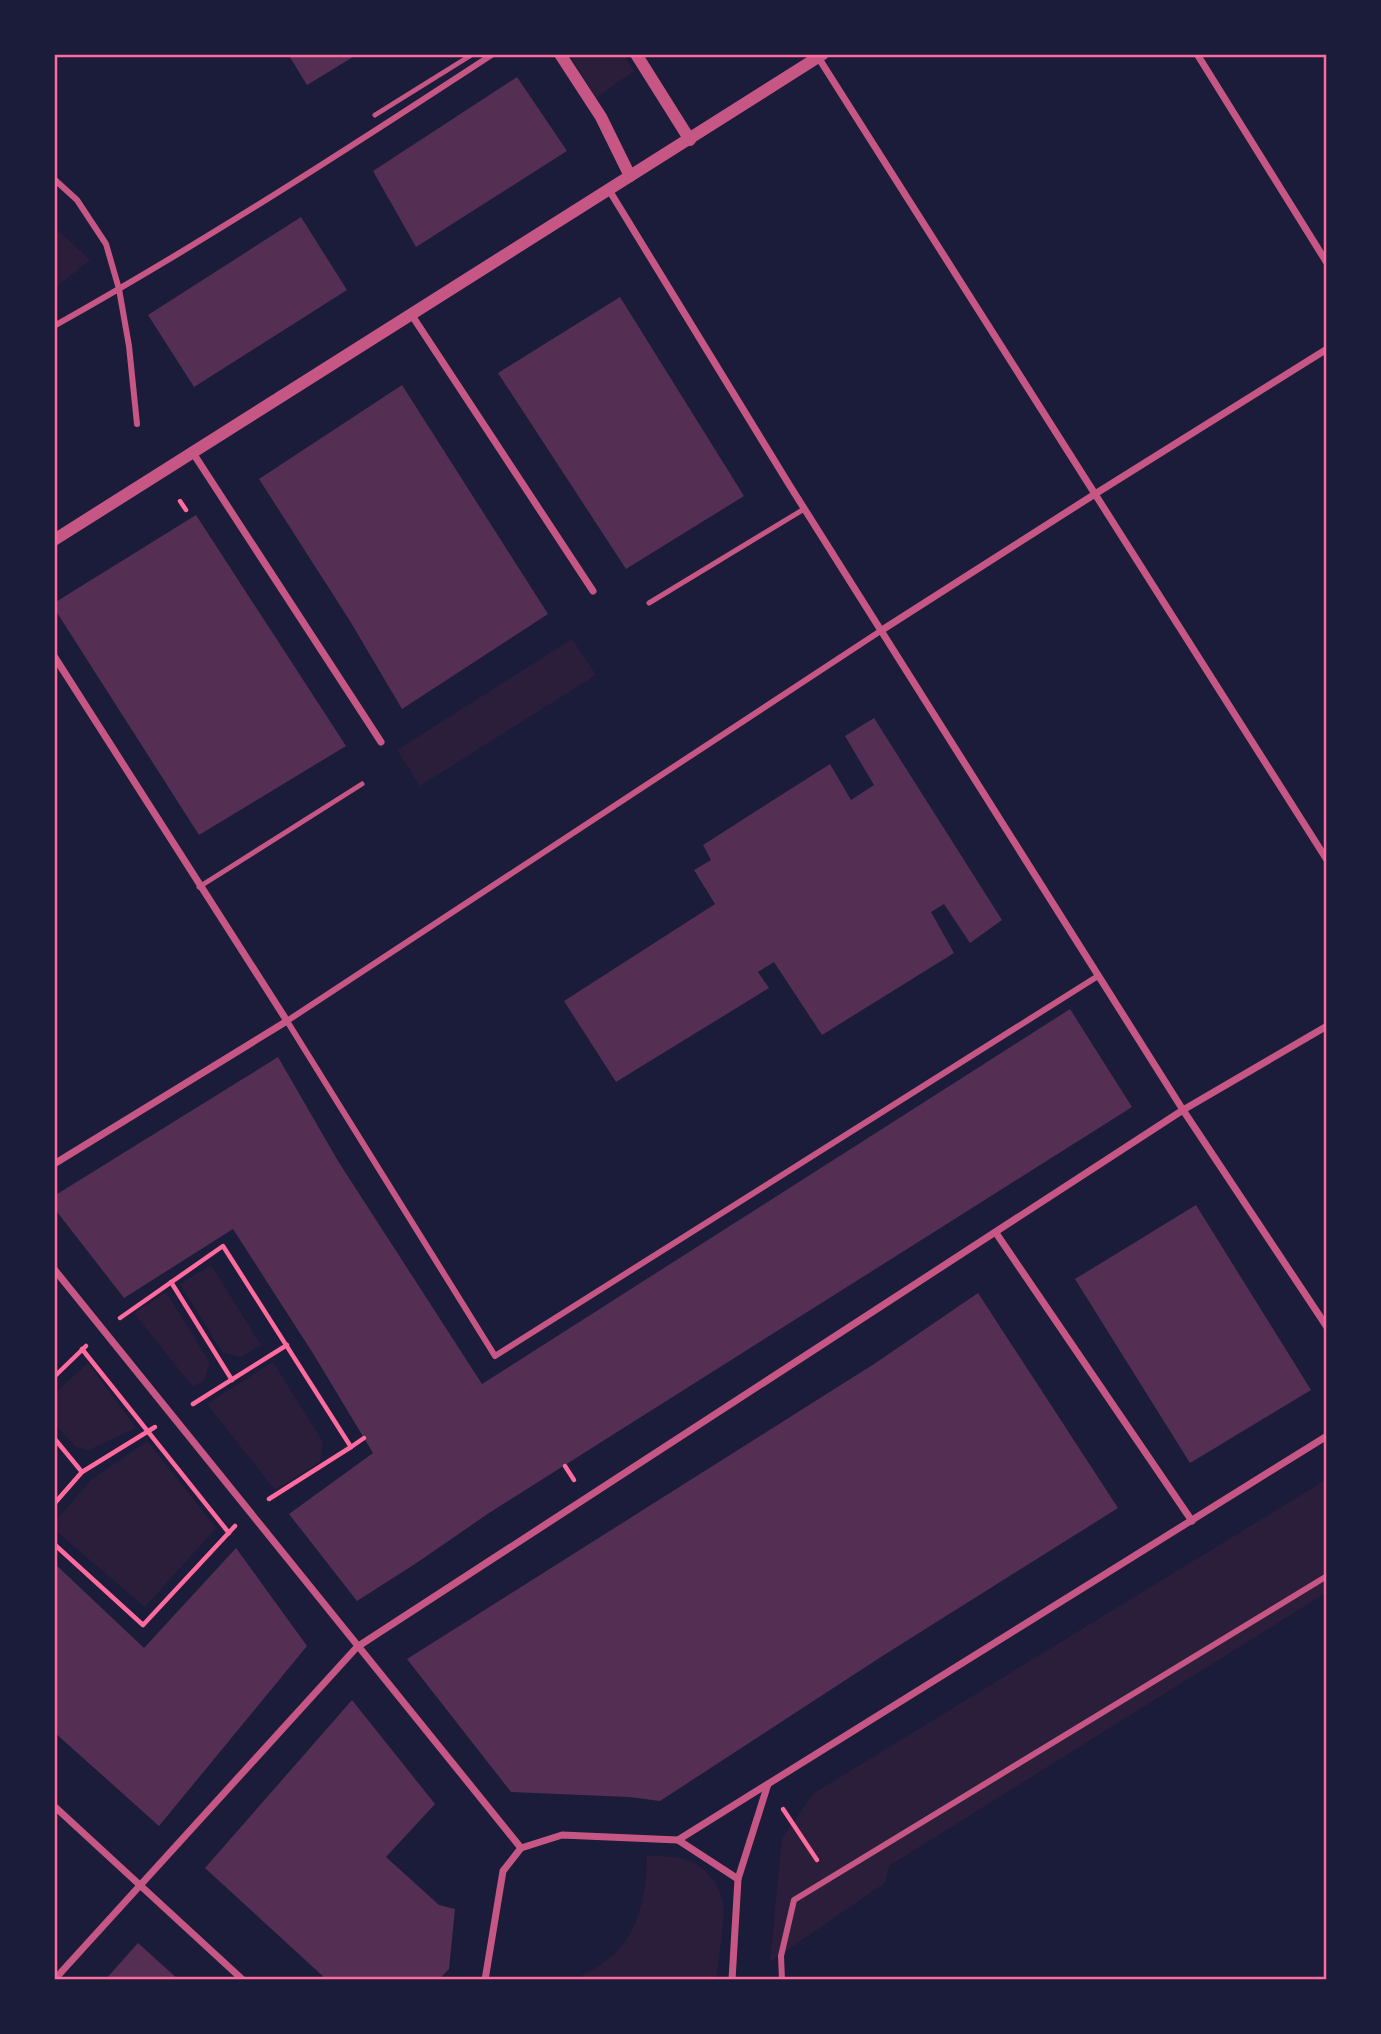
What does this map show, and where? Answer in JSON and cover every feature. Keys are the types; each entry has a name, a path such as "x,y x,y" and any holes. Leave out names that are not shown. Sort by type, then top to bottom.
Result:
{"street":[{"path":"54,326 347,150 493,54"},
{"path":"560,54 601,117 630,176"},
{"path":"636,54 690,140"},
{"path":"1197,54 1327,263"},
{"path":"54,540 820,56 1327,860"},
{"path":"54,179 77,200 106,244 119,289 129,346 137,424"},
{"path":"609,190 804,509 1098,976 1327,1327"},
{"path":"411,314 593,591"},
{"path":"54,1164 287,1021 882,630 1327,349"},
{"path":"193,453 381,742"},
{"path":"54,656 287,1021 495,1356 1098,976"},
{"path":"54,1980 357,1647 1183,1110 1327,1026"},
{"path":"996,1233 1192,1521"},
{"path":"54,1269 521,1848"},
{"path":"678,1840 1327,1436"},
{"path":"782,1980 780,1956 794,1900 1327,1576"},
{"path":"732,1980 738,1879 768,1784"},
{"path":"54,1806 243,1980"},
{"path":"485,1980 503,1871 521,1848 562,1835 678,1840 738,1879"}],"lane":[{"path":"375,115 473,54"},
{"path":"649,603 804,509"},
{"path":"199,887 362,784"}],"path":[{"path":"180,501 186,510"},
{"path":"54,1377 103,1329 223,1246 351,1447"},
{"path":"171,1282 232,1380"},
{"path":"82,1349 229,1533"},
{"path":"54,1438 82,1472"},
{"path":"54,1544 143,1625 248,1512 364,1438"},
{"path":"768,1784 828,1878"}],"shaded area":[{"path":"569,54 623,54 634,71 596,98"},
{"path":"54,227 90,260 54,289"},
{"path":"572,639 596,675 420,786 397,750"},
{"path":"211,1265 261,1345 241,1357 223,1353 180,1284"},
{"path":"166,1292 210,1363 204,1380 193,1387 134,1313"},
{"path":"273,1362 323,1442 320,1462 275,1490 207,1404"},
{"path":"88,1363 136,1428 89,1450 76,1447 54,1423 54,1394"},
{"path":"147,1441 216,1528 145,1607 54,1529 54,1523 91,1480"},
{"path":"1327,1479 1327,1592 889,1866 885,1883 770,1962 782,1838 814,1793"},
{"path":"647,1856 672,1857 695,1863 708,1874 718,1888 723,1903 723,1919 716,1980 570,1980 608,1960 631,1932 643,1897"}],"building":[{"path":"288,54 358,54 307,85"},
{"path":"517,77 567,151 416,247 373,171"},
{"path":"301,217 347,290 194,387 148,315"},
{"path":"620,297 744,496 626,569 498,373"},
{"path":"402,385 548,614 402,709 350,621 259,479"},
{"path":"196,515 346,746 199,835 54,608 54,603"},
{"path":"874,718 1002,920 970,943 944,904 931,912 954,953 822,1035 774,962 758,972 769,988 616,1082 564,1001 715,904 694,870 711,860 703,845 830,764 851,800 874,785 845,736"},
{"path":"1070,1009 1132,1107 489,1513 357,1601 289,1514 373,1453 233,1229 124,1298 54,1208 54,1196 278,1057 338,1161 482,1384"},
{"path":"1196,1205 1311,1390 1190,1463 1075,1279"},
{"path":"978,1293 1118,1508 884,1655 660,1801 629,1797 511,1792 407,1659 874,1364"},
{"path":"236,1548 307,1646 159,1826 54,1732 54,1563 144,1648"},
{"path":"352,1700 435,1804 386,1857 439,1905 455,1909 449,1969 438,1980 327,1980 205,1868"},
{"path":"138,1943 179,1980 105,1980"}]}
